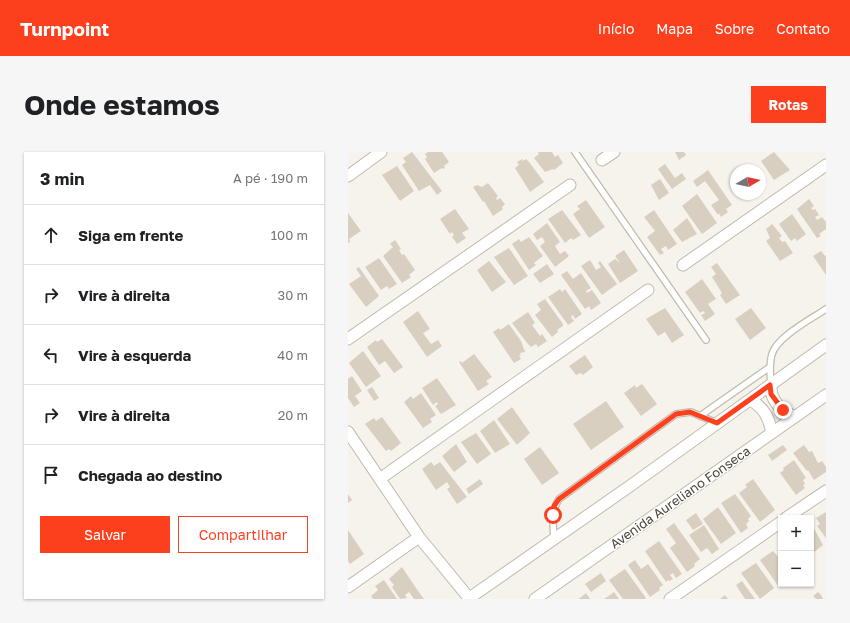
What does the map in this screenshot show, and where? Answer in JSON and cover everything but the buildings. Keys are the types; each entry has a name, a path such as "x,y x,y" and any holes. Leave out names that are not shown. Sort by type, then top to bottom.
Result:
{"street":[{"path":"348,176 381,152"},
{"path":"602,160 614,152"},
{"path":"683,265 826,164"},
{"path":"348,339 570,185"},
{"path":"381,478 648,290"},
{"path":"348,432 381,478 420,537 468,599 826,345"},
{"path":"770,385 771,394 777,405 795,417"},
{"name":"Avenida Aureliano Fonseca","path":"534,599 826,395"},
{"path":"750,400 763,409 768,418 772,433"},
{"path":"790,515 826,490"},
{"path":"670,599 778,524"},
{"path":"348,587 420,537"}],"lane":[{"path":"575,152 706,340"},
{"path":"770,385 772,352 778,342 826,309"},
{"path":"700,416 770,367"},
{"path":"554,538 554,506 559,499 676,414 690,412 717,423"}],"route":[{"path":"553,515 554,506 559,499 676,414 690,412 717,423 770,385 771,394 774,400 783,410"}]}
